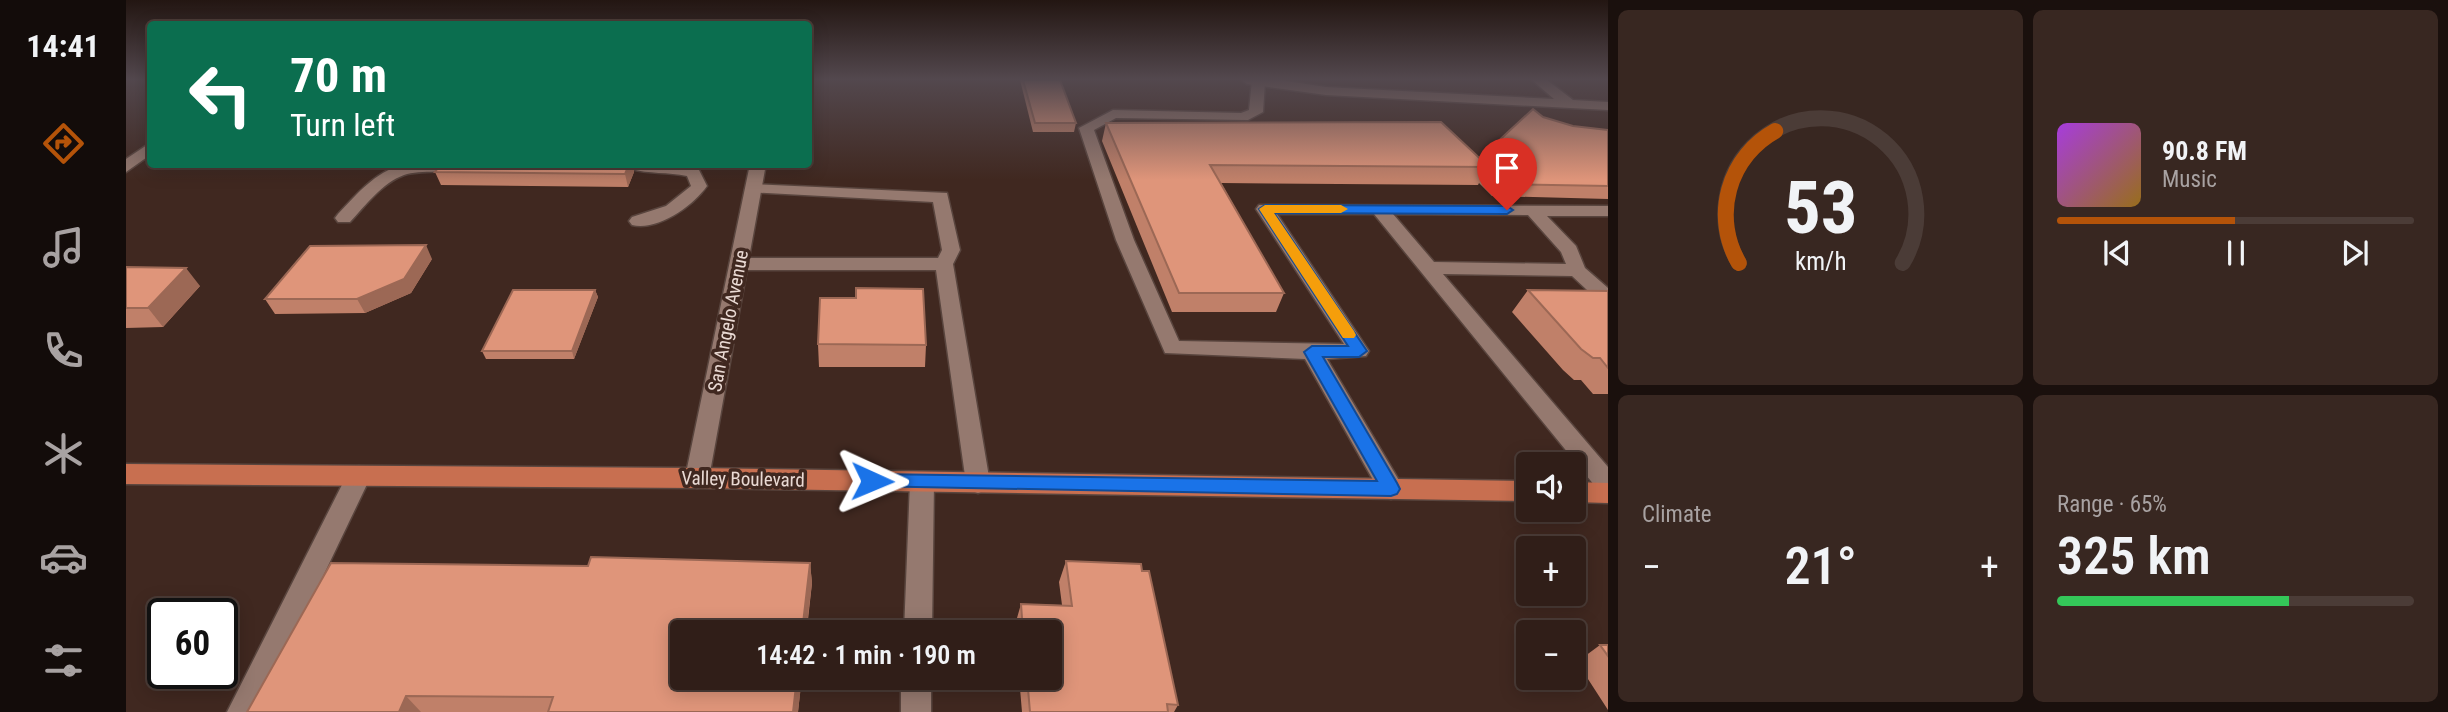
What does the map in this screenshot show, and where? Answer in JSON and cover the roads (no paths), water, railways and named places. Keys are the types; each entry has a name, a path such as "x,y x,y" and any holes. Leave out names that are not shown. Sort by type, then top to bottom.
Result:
{"main road":[{"name":"Valley Boulevard","path":"126,474 697,478 1516,491"},
{"path":"1586,492 1608,493"}],"street":[{"path":"1253,113 1243,117 1113,114 1086,128 1106,188 1154,311 1172,348 1359,351 1265,209 1608,211"},
{"path":"126,167 147,150"},
{"path":"344,218 381,178 404,168"},
{"path":"638,221 662,215 682,204 699,186 693,173 685,169 669,168"},
{"name":"San Angelo Avenue","path":"697,478 757,168"},
{"path":"753,189 941,197 951,250 944,264 978,483"},
{"path":"1379,209 1608,484"},
{"path":"1532,211 1570,250 1577,270 1608,299"},
{"path":"739,264 944,264"},
{"path":"1428,268 1577,270"},
{"path":"1312,352 1391,489"},
{"path":"242,712 359,476"},
{"path":"918,620 922,482"},
{"path":"915,712 916,690"}]}
